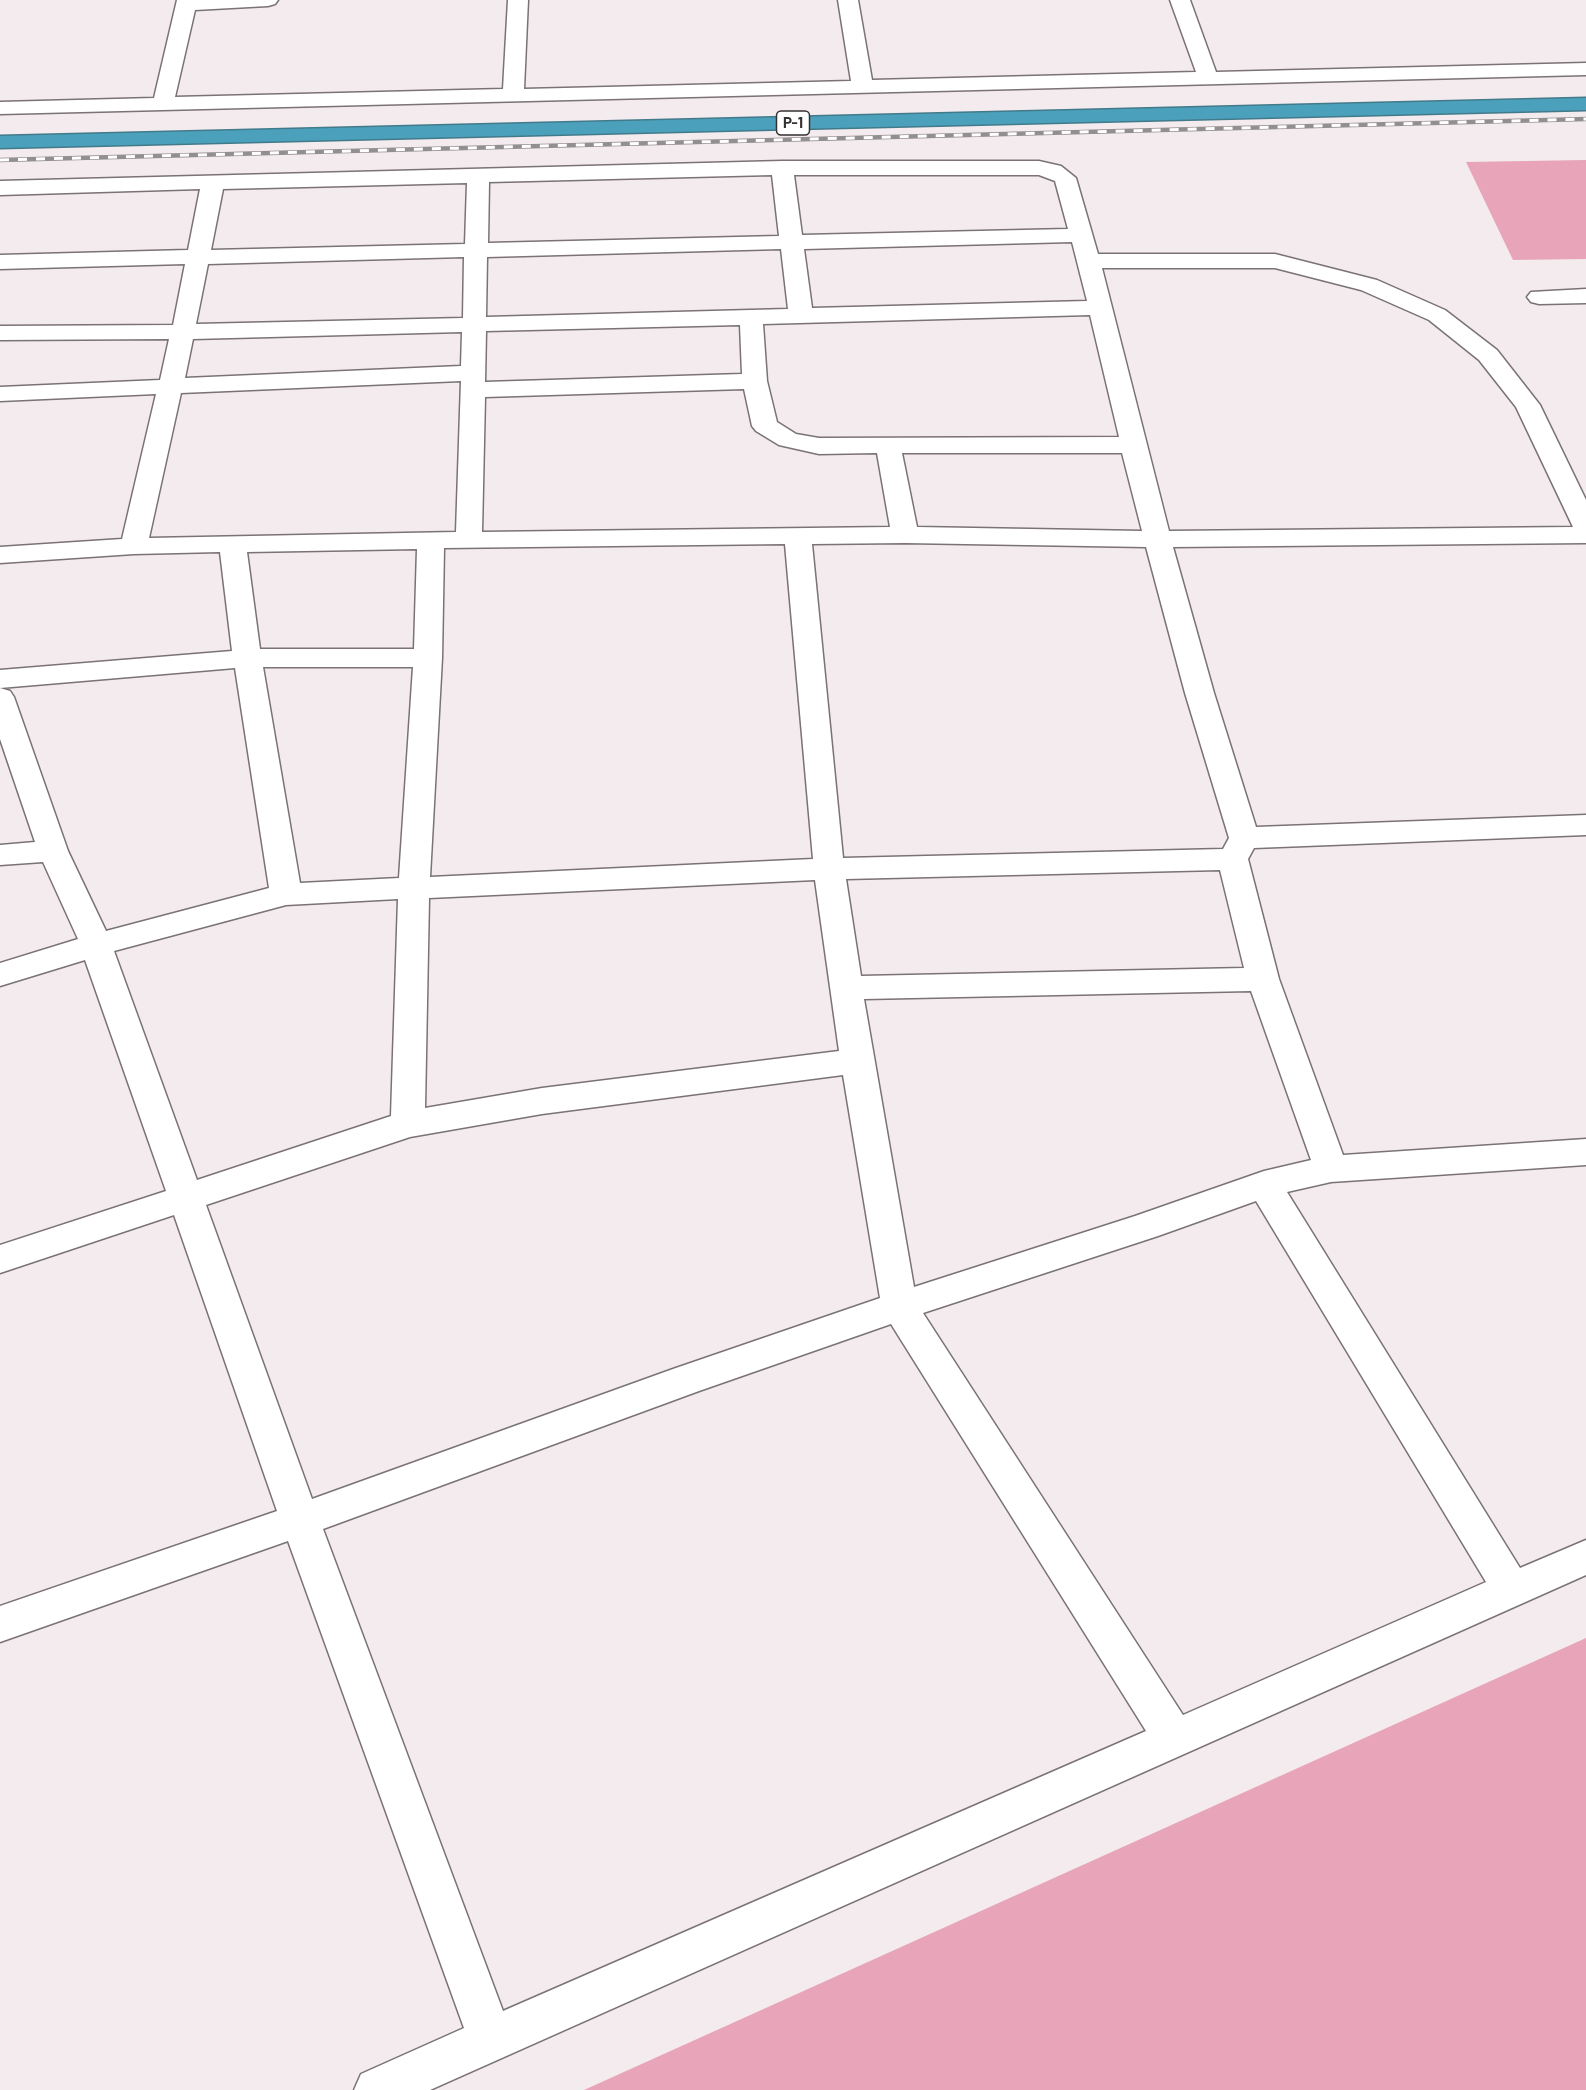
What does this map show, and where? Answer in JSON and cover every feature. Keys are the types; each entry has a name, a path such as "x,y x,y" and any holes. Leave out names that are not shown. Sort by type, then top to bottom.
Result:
{"highway":[{"name":"P-1","path":"0,142 1586,104"}],"street":[{"path":"163,104 186,2 268,0"},
{"path":"513,96 518,0"},
{"path":"848,0 863,88"},
{"path":"1180,0 1208,77"},
{"path":"0,108 1586,69"},
{"path":"782,168 801,316"},
{"path":"0,189 782,168 1040,168 1053,171 1065,178 1089,261 1158,539 1216,752 1238,848 1263,979 1331,1169"},
{"path":"469,540 478,176"},
{"path":"134,546 171,388 213,182"},
{"path":"0,262 1082,235"},
{"path":"1089,261 1275,261 1369,285 1437,315 1488,355 1528,405 1586,528"},
{"path":"1539,297 1586,296"},
{"path":"0,333 183,332 1101,308"},
{"path":"752,316 755,381 765,426 788,440 819,446 1134,445"},
{"path":"0,394 473,382 755,381"},
{"path":"888,446 905,535"},
{"path":"0,555 134,546 469,540 905,535 1158,539 1586,534"},
{"path":"798,536 829,869 857,1061 899,1306 1175,1739"},
{"path":"408,1124 414,890 428,658 431,542"},
{"path":"233,546 247,658 286,894"},
{"path":"0,679 247,658 428,658"},
{"path":"0,697 53,850 96,945 300,1520 491,2040"},
{"path":"0,975 96,945 286,894 414,890 1238,848 1586,825"},
{"path":"0,855 53,850"},
{"path":"847,988 1263,979"},
{"path":"0,1259 408,1124 542,1101 857,1061"},
{"path":"0,1624 300,1520 675,1384 899,1306 1146,1226 1263,1184 1331,1169 1586,1152"},
{"path":"1263,1184 1512,1590"},
{"path":"377,2090 1586,1557"}],"shaded area":[{"path":"1586,160 1586,259 1513,260 1466,162"},
{"path":"1586,1638 1586,2090 584,2090"}],"railway":[{"path":"0,160 1586,119"}]}
